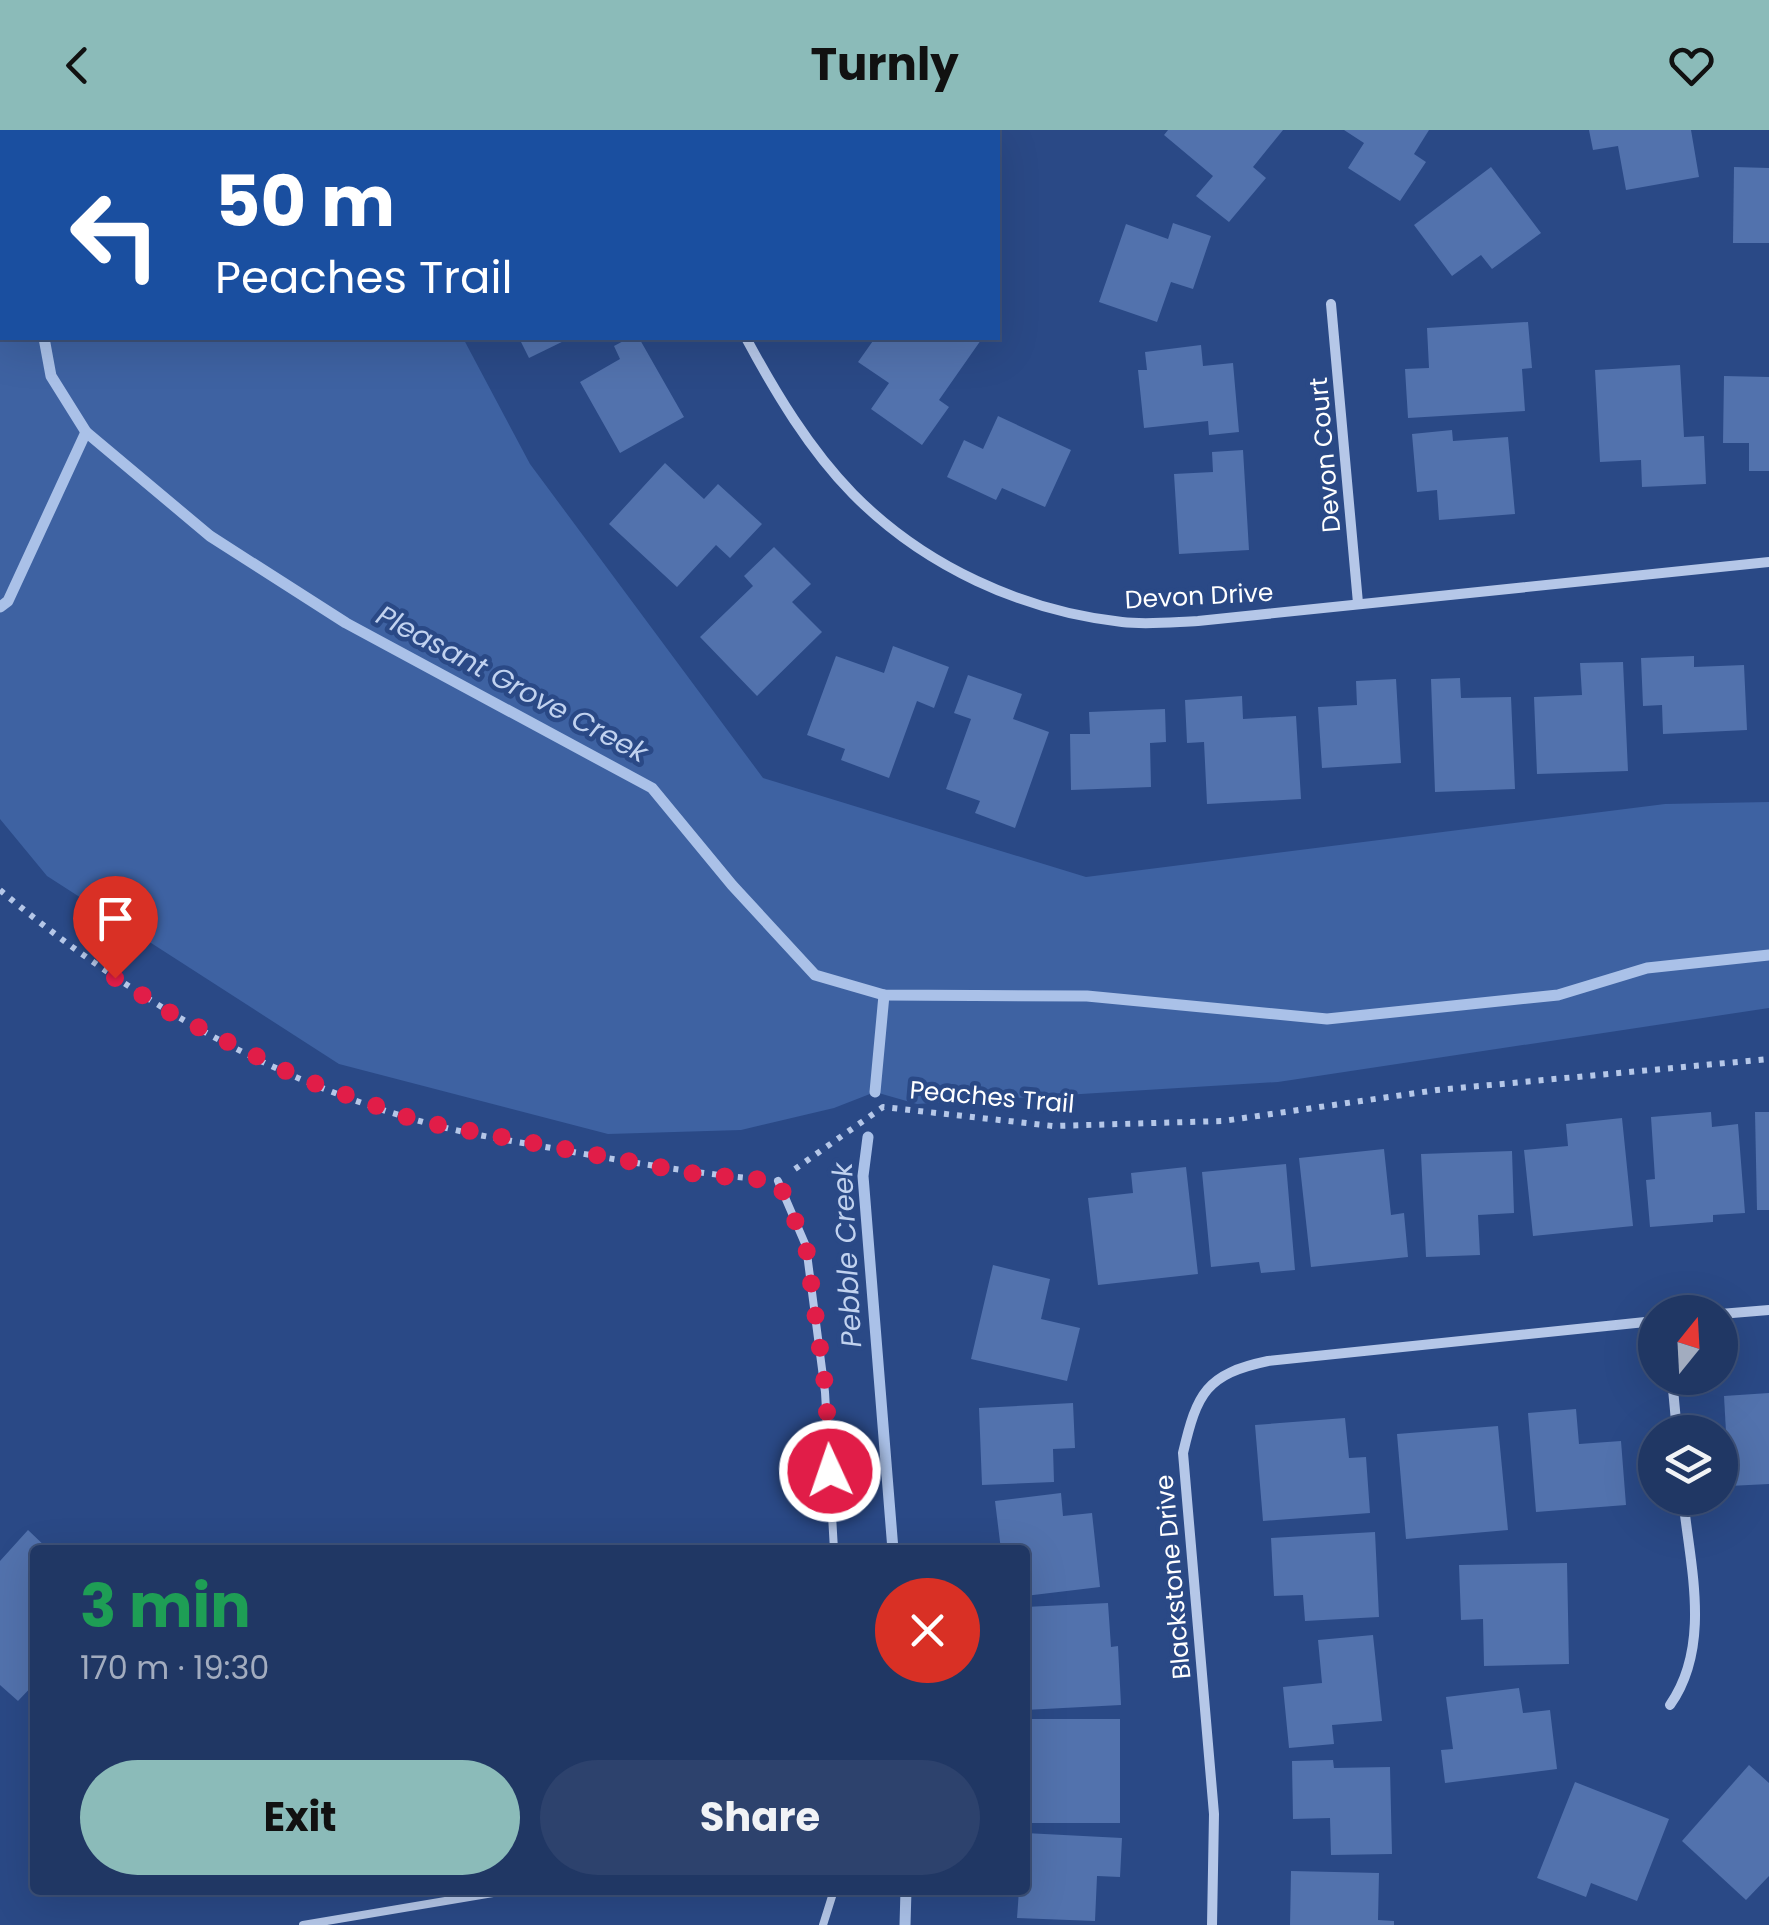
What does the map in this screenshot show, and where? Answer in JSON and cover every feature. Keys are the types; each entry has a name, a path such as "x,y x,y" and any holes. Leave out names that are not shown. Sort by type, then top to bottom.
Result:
{"street":[{"name":"Devon Court","path":"1332,304 1358,602"},
{"name":"Devon Drive","path":"747,340 785,406 852,494 943,566 1035,604 1080,616 1126,623 1198,621 1769,562"},
{"path":"1738,1313 1769,1310"},
{"name":"Blackstone Drive","path":"1212,1925 1214,1814 1183,1453 1191,1419 1210,1384 1236,1368 1268,1361 1638,1323"},
{"path":"1670,1705 1684,1685 1696,1634 1685,1515"}],"lane":[{"path":"778,1181 806,1246 826,1392 834,1545"},
{"path":"303,1925 482,1895"},
{"path":"823,1925 832,1895"}],"path":[{"path":"0,890 115,978 174,1015 300,1078 350,1098 418,1121 520,1142 696,1174 778,1181"},
{"name":"Peaches Trail","path":"778,1181 883,1107 1053,1126 1223,1121 1437,1090 1769,1059"}],"shaded area":[{"path":"0,340 464,340 530,464 763,778 1086,877 1665,804 1769,802 1769,1008 1278,1082 917,1104 875,1092 834,1108 741,1130 608,1134 339,1064 47,876 0,819"}],"building":[{"path":"1168,130 1283,130 1253,167 1266,178 1229,222 1196,196 1213,176 1164,135"},
{"path":"1344,130 1429,130 1414,154 1426,162 1400,201 1348,168 1364,143"},
{"path":"1589,130 1691,130 1699,177 1626,190 1618,146 1593,150"},
{"path":"1491,167 1541,233 1492,269 1481,255 1452,276 1414,225"},
{"path":"1734,167 1769,168 1769,243 1733,243"},
{"path":"1173,223 1211,236 1193,289 1171,282 1157,322 1099,302 1126,224 1168,239"},
{"path":"1528,322 1532,368 1522,369 1525,411 1408,418 1405,369 1429,368 1427,328"},
{"path":"520,340 566,340 529,358"},
{"path":"625,340 640,340 684,417 620,453 580,382 620,359 614,346"},
{"path":"874,340 981,340 939,400 949,407 922,445 871,409 889,383 858,362"},
{"path":"1201,345 1203,366 1233,363 1239,432 1209,435 1208,421 1144,428 1138,370 1147,370 1145,352"},
{"path":"1680,365 1684,437 1704,436 1706,484 1642,487 1641,460 1600,462 1595,370"},
{"path":"1724,376 1769,377 1769,471 1749,471 1749,443 1723,443"},
{"path":"998,416 1071,450 1045,507 1002,488 996,500 947,477 964,440 983,449"},
{"path":"1452,430 1453,441 1508,437 1515,514 1439,520 1437,490 1417,492 1412,434"},
{"path":"1243,450 1249,550 1179,554 1174,474 1213,472 1212,452"},
{"path":"665,463 704,499 718,484 762,524 730,558 716,545 677,587 609,524"},
{"path":"774,547 811,584 792,602 822,632 757,696 700,637 753,586 744,576"},
{"path":"893,646 949,667 934,708 917,701 889,778 841,760 845,749 807,735 836,656 884,673"},
{"path":"1694,656 1694,667 1744,665 1747,730 1663,734 1662,705 1643,706 1641,658"},
{"path":"1623,662 1628,771 1537,774 1534,697 1582,695 1580,663"},
{"path":"968,675 1022,694 1013,719 1049,732 1015,828 975,813 980,801 946,789 971,719 954,713"},
{"path":"1460,678 1461,698 1511,697 1515,789 1435,792 1431,679"},
{"path":"1396,679 1401,763 1322,768 1318,707 1357,705 1356,681"},
{"path":"1242,696 1243,719 1296,716 1301,799 1207,804 1204,742 1187,743 1185,700"},
{"path":"1165,709 1166,742 1150,743 1151,787 1071,790 1070,734 1090,734 1089,712"},
{"path":"1711,1112 1712,1127 1738,1124 1745,1213 1713,1215 1713,1222 1650,1227 1646,1180 1655,1179 1651,1117"},
{"path":"1755,1112 1769,1112 1769,1210 1757,1210"},
{"path":"1622,1118 1633,1226 1533,1236 1524,1150 1568,1146 1566,1124"},
{"path":"1384,1149 1391,1215 1404,1213 1408,1257 1311,1267 1299,1158"},
{"path":"1512,1151 1514,1213 1478,1215 1480,1255 1426,1257 1421,1154"},
{"path":"1286,1164 1295,1270 1261,1273 1259,1262 1211,1267 1202,1172"},
{"path":"1186,1167 1198,1274 1098,1285 1088,1198 1133,1193 1131,1173"},
{"path":"993,1265 1050,1279 1041,1319 1080,1328 1067,1381 971,1359"},
{"path":"1769,1393 1769,1484 1738,1486 1738,1415 1725,1415 1724,1396"},
{"path":"1073,1403 1075,1448 1053,1449 1054,1482 982,1485 979,1408"},
{"path":"1576,1409 1579,1444 1621,1441 1626,1505 1536,1512 1528,1413"},
{"path":"1345,1418 1349,1458 1366,1457 1370,1513 1263,1521 1255,1425"},
{"path":"1498,1426 1508,1530 1406,1539 1397,1434"},
{"path":"1061,1493 1063,1516 1092,1513 1100,1587 1030,1595 1030,1545 1000,1545 995,1501"},
{"path":"28,1530 44,1545 30,1545 30,1688 18,1701 0,1685 0,1561"},
{"path":"1375,1532 1379,1617 1305,1621 1303,1595 1274,1596 1271,1538"},
{"path":"1567,1563 1569,1664 1484,1666 1483,1619 1461,1620 1459,1565"},
{"path":"1108,1603 1111,1647 1118,1646 1121,1705 1030,1710 1030,1607"},
{"path":"1373,1635 1382,1721 1332,1725 1334,1744 1289,1748 1283,1687 1322,1683 1318,1640"},
{"path":"1519,1688 1523,1713 1550,1710 1557,1769 1445,1783 1441,1750 1453,1749 1446,1697"},
{"path":"1030,1719 1120,1719 1120,1823 1030,1823"},
{"path":"1333,1760 1334,1768 1390,1767 1392,1854 1331,1855 1330,1818 1293,1819 1292,1761"},
{"path":"1749,1765 1769,1783 1769,1876 1746,1900 1682,1841"},
{"path":"1575,1782 1669,1819 1637,1901 1591,1883 1586,1897 1537,1878"},
{"path":"1030,1833 1122,1838 1120,1877 1097,1876 1095,1921 1017,1918 1019,1895 1030,1895"},
{"path":"1291,1871 1379,1873 1378,1920 1394,1921 1394,1925 1290,1925"}],"waterway":[{"name":"Pleasant Grove Creek","path":"44,340 51,376 86,432 210,536 346,623 652,788 732,885 815,975 884,995 1087,996 1327,1019 1558,995 1647,968 1769,955"},
{"path":"0,607 8,601 86,432"},
{"name":"Pebble Creek","path":"875,1092 884,995"},
{"name":"Pebble Creek","path":"868,1137 863,1176 893,1545"},
{"name":"Pebble Creek","path":"905,1925 906,1895"}],"route":[{"path":"115,978 174,1015 300,1078 418,1121 696,1174 778,1181 806,1246 826,1392 830,1471"}]}
